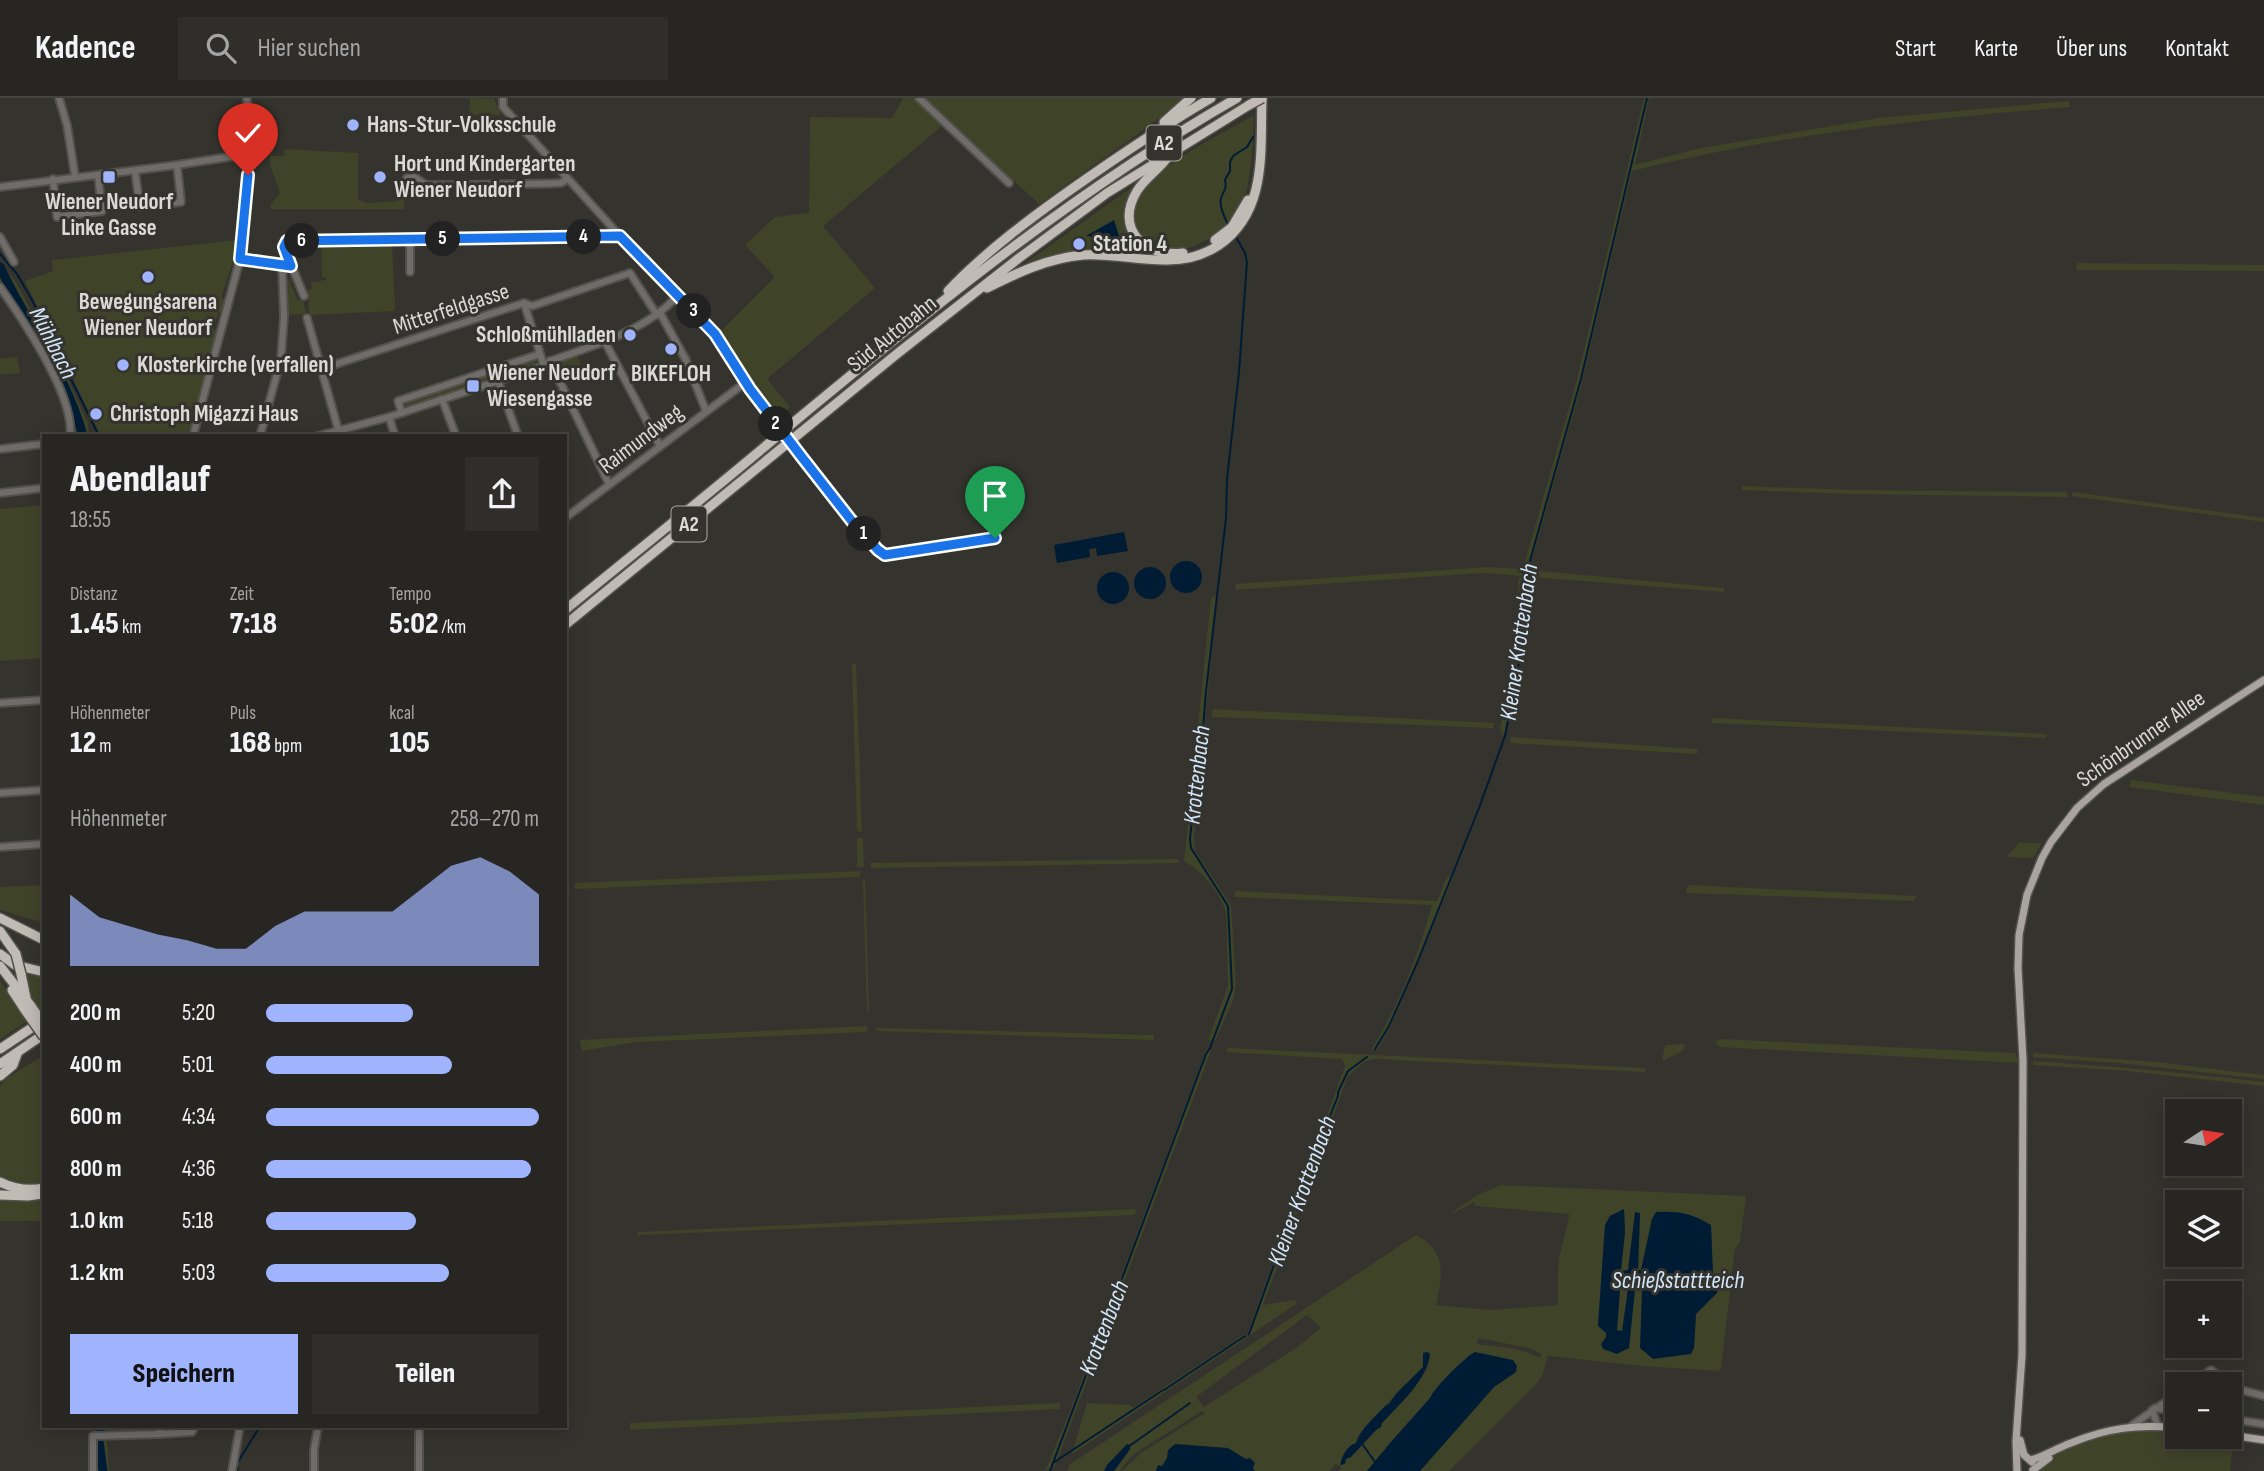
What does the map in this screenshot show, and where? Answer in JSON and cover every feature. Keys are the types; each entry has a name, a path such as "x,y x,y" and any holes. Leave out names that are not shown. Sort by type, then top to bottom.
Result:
{"highway":[{"path":"1144,139 1191,98"},
{"path":"933,307 958,280 1020,227 1144,139 1211,98"},
{"name":"Süd Autobahn","path":"567,608 933,307 1011,247 1196,121 1237,98"},
{"path":"969,296 1026,269 1063,258 1101,255 1179,260 1213,249 1251,208 1260,177 1261,98"},
{"name":"Süd Autobahn","path":"567,623 969,296 1107,193 1261,98"},
{"path":"1172,152 1136,193 1130,206 1132,232 1148,249 1171,254 1199,249 1229,234"},
{"path":"0,919 42,939"},
{"path":"0,931 16,954 27,1005"},
{"path":"0,954 15,965 42,972"},
{"path":"0,966 42,1032"},
{"path":"0,974 42,1021"},
{"path":"0,1049 42,1024"},
{"path":"0,1064 42,1037"},
{"path":"0,1076 13,1065 18,1052"},
{"path":"0,1182 25,1190 42,1188"},
{"path":"0,1195 42,1194"}],"main road":[{"name":"Schönbrunner Allee","path":"2015,1468 2022,1355 2023,1085 2018,968 2019,935 2027,895 2051,842 2077,808 2104,784 2264,680"},
{"path":"2015,1468 2029,1459 2083,1439 2131,1426 2165,1427"},
{"path":"2018,1433 2033,1470 2040,1462 2083,1439"},
{"path":"2242,1437 2264,1440"}],"street":[{"path":"59,98 67,125 75,176"},
{"path":"194,434 240,259 246,203 247,98"},
{"path":"503,98 503,107 566,179 715,334 770,416 851,520 878,550 885,555 995,538"},
{"path":"919,98 1009,183"},
{"path":"0,187 248,154"},
{"path":"135,171 139,207 181,202 177,165"},
{"path":"53,179 57,217 102,211 98,175"},
{"path":"426,185 561,183 566,179"},
{"path":"304,296 284,247 287,241 620,236"},
{"path":"0,237 14,262"},
{"path":"410,240 410,272"},
{"path":"240,259 291,266"},
{"path":"261,434 281,359 284,316 282,266"},
{"name":"Mitterfeldgasse","path":"321,369 524,303 532,306 630,273 659,314"},
{"path":"0,287 56,379 70,420 70,434"},
{"path":"307,318 339,433 498,381 605,342 659,314 678,295"},
{"path":"524,303 540,354 609,484"},
{"path":"659,314 686,360 706,411"},
{"path":"605,342 660,446"},
{"path":"402,413 398,401 540,354"},
{"path":"281,359 321,369"},
{"path":"498,381 518,434"},
{"name":"Raimundweg","path":"567,516 738,388"},
{"path":"442,399 455,434"},
{"path":"389,417 394,434"},
{"path":"0,449 42,444"},
{"path":"0,493 42,488"},
{"path":"0,703 42,700"},
{"path":"0,793 42,790"},
{"path":"0,847 42,844"},
{"path":"2242,1391 2264,1396"},
{"path":"2131,1426 2165,1402"},
{"path":"2154,1409 2165,1410"},
{"path":"2154,1409 2158,1426"},
{"path":"2242,1421 2264,1424"},
{"path":"93,1471 98,1435 160,1430 192,1432 194,1428"},
{"path":"232,1471 240,1428"},
{"path":"314,1471 318,1428"},
{"path":"419,1428 419,1471"}],"green space":[{"path":"470,98 494,99 501,115 475,115 469,111"},
{"path":"903,98 913,98 943,125 823,226 875,288 767,379 790,407 776,419 739,371 718,334 775,277 745,245 775,217 809,213 810,117 892,118"},
{"path":"923,98 1184,98 1039,204"},
{"path":"1644,98 1649,98 1635,165 1696,149 1879,118 2069,101 2070,107 1960,117 1795,138 1632,171 1581,387 1529,570 1724,588 1724,592 1531,577 1527,581 1525,618 1520,617 1518,581 1521,576 1484,573 1235,590 1236,584 1488,567 1523,569 1576,383"},
{"path":"1254,115 1248,184 1234,220 1199,244 1183,249 1159,247 1140,235 1135,215 1137,204 1150,182 1184,155"},
{"path":"285,149 358,153 358,199 366,203 398,201 398,179 405,179 404,209 272,209 270,205 280,193 270,165 270,156 284,156"},
{"path":"1142,180 1128,208 1137,238 1146,249 1154,253 1176,257 1101,252 1013,272"},
{"path":"237,240 236,252 221,298 225,300 222,313 219,312 213,329 217,330 190,434 100,434 25,281 53,271 52,260"},
{"path":"321,243 392,243 395,311 309,315 308,290 312,289 311,282 326,280 326,277 322,277"},
{"path":"2077,263 2264,265 2264,271 2076,270"},
{"path":"0,270 7,271 16,282 64,371 88,423 89,434 73,434 75,424 61,385 63,382 42,341 36,339 0,283"},
{"path":"289,279 298,301 303,299 306,314 288,315"},
{"path":"577,355 581,365 560,374 556,367 558,363"},
{"path":"17,357 20,373 0,375 0,359"},
{"path":"532,359 536,362 534,365 409,407 404,404 406,401"},
{"path":"1742,486 2067,492 2068,497 1852,494 1742,490"},
{"path":"2072,492 2264,518 2264,522 2072,496"},
{"path":"42,505 42,658 0,661 0,509"},
{"path":"1217,595 1194,837 1195,851 1231,905 1236,983 1234,998 1215,1041 1208,1040 1228,986 1226,913 1210,883 1184,861 1211,598"},
{"path":"1519,624 1524,624 1524,638 1502,735 1500,728 1513,670"},
{"path":"852,664 856,664 862,832 857,831"},
{"path":"1213,709 1494,723 1493,728 1212,717"},
{"path":"1713,718 2047,734 2046,738 1711,723"},
{"path":"1511,737 1698,749 1697,754 1510,743"},
{"path":"2131,780 2264,797 2264,805 2129,787"},
{"path":"857,838 863,838 864,867 857,867"},
{"path":"2019,843 2042,843 2033,858 2006,857"},
{"path":"1178,859 1179,863 871,868 870,863"},
{"path":"861,871 859,877 575,889 575,883"},
{"path":"1447,876 1453,878 1391,1026 1377,1050 1371,1050 1407,980 1432,905 1234,897 1235,891 1437,901"},
{"path":"865,880 869,1011 867,1011"},
{"path":"42,885 42,922 0,910 0,887"},
{"path":"1688,885 1917,896 1914,901 1686,893"},
{"path":"25,972 42,975 42,1011 40,1012 30,995"},
{"path":"0,980 27,1021 0,1039"},
{"path":"867,1026 867,1032 636,1042 582,1051 580,1040"},
{"path":"876,1028 1154,1035 1153,1040 877,1031"},
{"path":"1721,1039 2015,1053 2019,1063 1720,1047 1715,1042"},
{"path":"1684,1044 1685,1048 1681,1052 1662,1061 1665,1045"},
{"path":"1207,1048 1211,1051 1055,1466 1045,1471 1069,1414"},
{"path":"1228,1048 1646,1068 1645,1072 1379,1059 1364,1062 1348,1076 1263,1305 1295,1300 1296,1304 1250,1335 1248,1332 1345,1066 1342,1059 1226,1052"},
{"path":"2033,1053 2156,1062 2264,1075 2264,1079 2033,1057"},
{"path":"42,1057 42,1182 22,1183 0,1177 0,1085"},
{"path":"2033,1061 2264,1082 2264,1086 2128,1071 2034,1065"},
{"path":"1500,1185 1746,1196 1740,1242 1735,1249 1721,1368 1718,1371 1642,1366 1548,1356 1543,1374 1537,1383 1449,1471 1420,1471 1494,1387 1516,1372 1470,1354 1443,1381 1367,1471 1339,1471 1341,1467 1336,1464 1329,1471 1122,1471 1141,1453 1205,1413 1202,1411 1134,1454 1119,1471 1114,1471 1130,1450 1107,1465 1104,1471 1068,1471 1069,1465 1416,1235 1426,1241 1438,1257 1441,1275 1436,1305 1491,1310 1558,1305 1559,1259 1569,1214 1475,1206 1475,1202 1452,1212","holes":["1624,1209 1625,1232 1620,1271 1628,1271 1640,1213 1638,1270 1641,1270 1652,1219 1711,1225 1713,1275 1718,1286 1716,1293 1696,1314 1694,1348 1642,1290 1635,1290 1617,1354 1606,1333 1598,1325 1605,1225 1610,1216","1307,1315 1321,1328 1296,1348 1204,1407 1196,1397","1478,1338 1529,1348 1542,1354 1539,1358 1517,1350 1477,1344","1427,1352 1430,1354 1428,1367 1401,1402 1364,1443 1340,1462 1351,1445 1356,1443 1396,1393 1423,1367"]},
{"path":"42,1198 42,1221 0,1221 0,1199 15,1201"},
{"path":"1136,1209 1135,1215 637,1235 638,1232"},
{"path":"1621,1276 1628,1276 1629,1282 1623,1331 1617,1331"},
{"path":"1245,1334 1246,1338 1072,1454 1087,1403 1134,1407"},
{"path":"1060,1403 1060,1409 630,1430 630,1423"},
{"path":"2144,1428 2165,1430 2165,1449 2232,1449 2230,1471 2035,1471 2037,1466 2060,1452 2105,1434"},
{"path":"96,1441 107,1441 109,1471 96,1471"}],"water":[{"path":"1114,220 1120,239 1086,236"},
{"path":"1124,532 1128,551 1097,556 1096,548 1089,549 1090,557 1057,563 1054,545"},
{"path":"1186,561 1197,566 1202,577 1197,588 1186,593 1175,588 1170,577 1175,566"},
{"path":"1150,567 1162,571 1166,583 1162,595 1150,599 1138,595 1134,583 1138,571"},
{"path":"1113,572 1124,577 1129,588 1124,599 1113,604 1102,599 1097,588 1102,577"},
{"name":"Schießstattteich","path":"1624,1209 1625,1232 1621,1271 1628,1270 1635,1212 1640,1213 1638,1270 1641,1270 1652,1219 1656,1212 1685,1214 1711,1225 1713,1275 1718,1286 1717,1293 1696,1314 1694,1348 1691,1354 1653,1359 1640,1348 1642,1290 1635,1290 1629,1348 1617,1354 1603,1349 1601,1344 1606,1333 1598,1326 1605,1225 1610,1216","holes":["1621,1276 1628,1276 1629,1282 1622,1331 1617,1330"]},
{"path":"1475,1352 1513,1360 1517,1366 1516,1372 1494,1387 1420,1471 1367,1471 1443,1380"},
{"path":"1423,1353 1430,1354 1428,1364 1412,1391 1381,1427 1346,1459 1345,1464 1340,1465 1345,1452 1356,1443 1365,1428 1423,1367"},
{"path":"1127,1444 1130,1449 1114,1471 1104,1471 1107,1465"},
{"path":"1175,1444 1228,1448 1246,1459 1250,1458 1255,1463 1255,1471 1156,1471 1158,1465 1162,1466 1167,1458 1168,1450"}],"waterway":[{"name":"Kleiner Krottenbach","path":"1375,1049 1389,1026 1417,963 1505,736 1518,670 1526,575 1581,379 1647,98"},
{"name":"Krottenbach","path":"1229,227 1221,205 1225,180 1233,156 1247,147 1253,137"},
{"name":"Krottenbach","path":"1050,1471 1232,989 1228,906 1191,848 1190,839 1195,791 1199,780 1239,372 1247,262 1236,237"},
{"name":"Mühlbach","path":"0,254 17,274 32,300 98,434"},
{"path":"0,267 57,370 82,434"},
{"name":"Kleiner Krottenbach","path":"1249,1334 1338,1092 1348,1071 1367,1057"},
{"name":"Kleiner Krottenbach","path":"1164,1390 1245,1336"},
{"name":"Kleiner Krottenbach","path":"1053,1463 1163,1390"},
{"path":"1128,1447 1190,1403"},
{"path":"101,1428 99,1441 103,1471"},
{"name":"Mühlbach","path":"238,1462 259,1428"},
{"path":"1363,1445 1375,1462"}],"place":[{"name":"Hans-Stur-Volksschule","path":"353,125"},
{"name":"Wiener Neudorf Linke Gasse","path":"109,177"},
{"name":"Hort und Kindergarten Wiener Neudorf","path":"380,177"},
{"name":"Station 4","path":"1079,244"},
{"name":"Bewegungsarena Wiener Neudorf","path":"148,277"},
{"name":"Schloßmühlladen","path":"630,335"},
{"name":"BIKEFLOH","path":"671,349"},
{"name":"Klosterkirche (verfallen)","path":"123,365"},
{"name":"Wiener Neudorf Wiesengasse","path":"473,386"},
{"name":"Christoph Migazzi Haus","path":"96,414"}],"route":[{"path":"248,175 240,259 282,266 291,266 284,247 287,241 620,236 715,334 770,416 851,520 878,550 885,555 995,538"}]}
